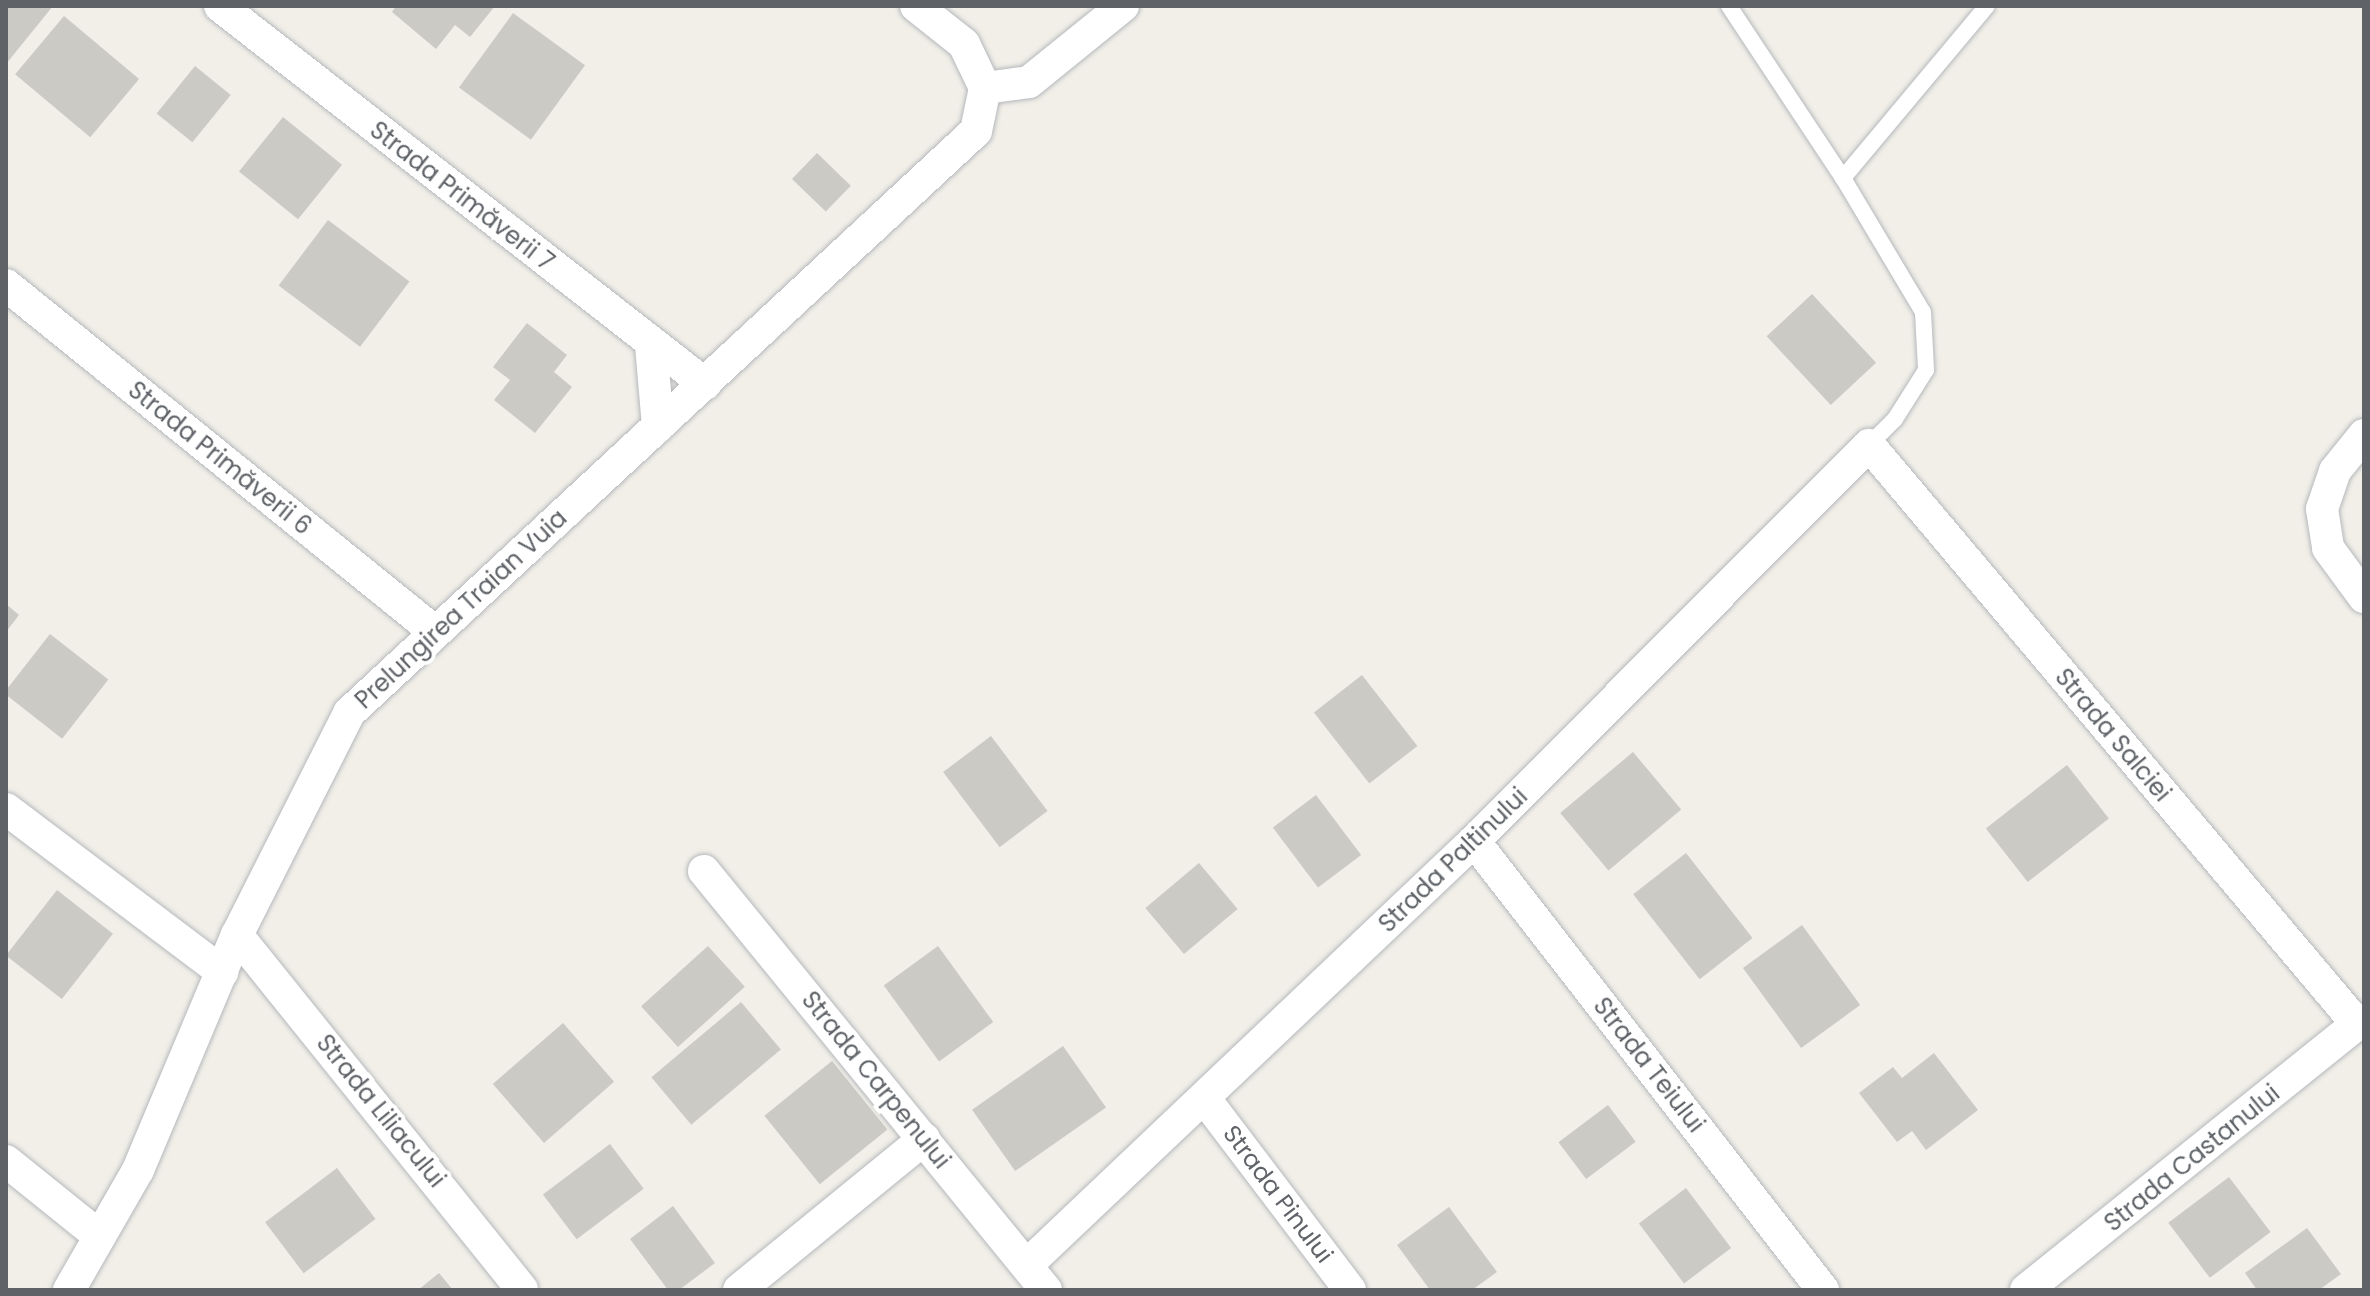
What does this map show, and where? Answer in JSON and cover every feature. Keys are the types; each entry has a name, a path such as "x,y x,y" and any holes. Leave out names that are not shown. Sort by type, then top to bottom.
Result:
{"street":[{"name":"Strada Primăverii 7","path":"220,6 651,345 705,384"},
{"path":"916,6 964,44 985,88 1029,82 1123,6"},
{"name":"Prelungirea Traian Vuia","path":"69,1290 138,1170 237,935 349,713 976,131 985,88"},
{"name":"Strada Primăverii 6","path":"6,285 434,631"},
{"path":"651,345 658,427"},
{"path":"2364,435 2335,471 2322,509 2328,548 2364,597"},
{"name":"Strada Paltinului","path":"1037,1278 1205,1099 1474,841 1869,445"},
{"name":"Strada Salciei","path":"1869,445 2357,1024"},
{"path":"6,809 222,972"},
{"name":"Strada Teiului","path":"1474,841 1823,1290"},
{"name":"Strada Carpenului","path":"704,871 1037,1278"},
{"name":"Strada Liliacului","path":"237,935 522,1290"},
{"name":"Strada Castanului","path":"2026,1290 2357,1024"},
{"name":"Strada Pinului","path":"1205,1099 1350,1290"},
{"path":"739,1290 924,1139"},
{"path":"6,1161 98,1235"}],"lane":[{"path":"1729,6 1843,178 1923,312 1926,370 1895,419 1869,445"},
{"path":"1843,178 1987,6"}],"building":[{"path":"6,6 53,6 6,64"},
{"path":"396,6 495,6 470,37 455,25 436,49 392,12"},
{"path":"513,13 585,65 531,140 459,87"},
{"path":"64,16 139,79 90,137 15,74"},
{"path":"195,66 231,95 192,142 157,113"},
{"path":"283,117 342,165 298,219 239,171"},
{"path":"817,153 851,186 826,212 792,179"},
{"path":"328,220 409,281 360,347 279,285"},
{"path":"1812,294 1876,363 1831,405 1767,336"},
{"path":"527,323 567,355 554,372 572,387 535,433 494,400 510,380 493,367"},
{"path":"6,604 19,615 6,632"},
{"path":"50,634 108,680 62,739 6,695 6,690"},
{"path":"1362,675 1417,746 1369,783 1314,713"},
{"path":"991,736 1048,811 1000,847 943,772"},
{"path":"1633,752 1681,809 1608,871 1560,813"},
{"path":"2067,765 2109,819 2028,882 1986,828"},
{"path":"1316,795 1361,855 1318,887 1273,827"},
{"path":"1686,853 1752,938 1700,979 1633,894"},
{"path":"1199,863 1238,909 1184,954 1145,908"},
{"path":"57,890 113,934 62,999 6,955"},
{"path":"1802,925 1860,1005 1801,1048 1743,968"},
{"path":"708,946 745,987 678,1047 641,1006"},
{"path":"938,946 993,1022 939,1061 884,985"},
{"path":"741,1002 781,1049 691,1125 651,1077"},
{"path":"563,1023 614,1082 544,1143 493,1084"},
{"path":"1063,1046 1106,1107 1015,1171 972,1110"},
{"path":"1934,1053 1978,1110 1926,1150 1912,1131 1897,1142 1859,1093 1893,1067 1902,1078"},
{"path":"832,1061 887,1129 820,1184 764,1116"},
{"path":"1608,1105 1636,1142 1586,1179 1558,1142"},
{"path":"610,1144 644,1189 577,1239 543,1195"},
{"path":"337,1168 376,1219 304,1273 265,1222"},
{"path":"2229,1177 2271,1232 2210,1278 2168,1223"},
{"path":"1686,1188 1731,1248 1684,1283 1639,1224"},
{"path":"673,1206 715,1263 679,1290 668,1290 630,1239"},
{"path":"1449,1207 1497,1272 1472,1290 1430,1290 1397,1245"},
{"path":"2307,1228 2341,1274 2319,1290 2257,1290 2245,1273"},
{"path":"439,1273 453,1290 418,1290"}]}
